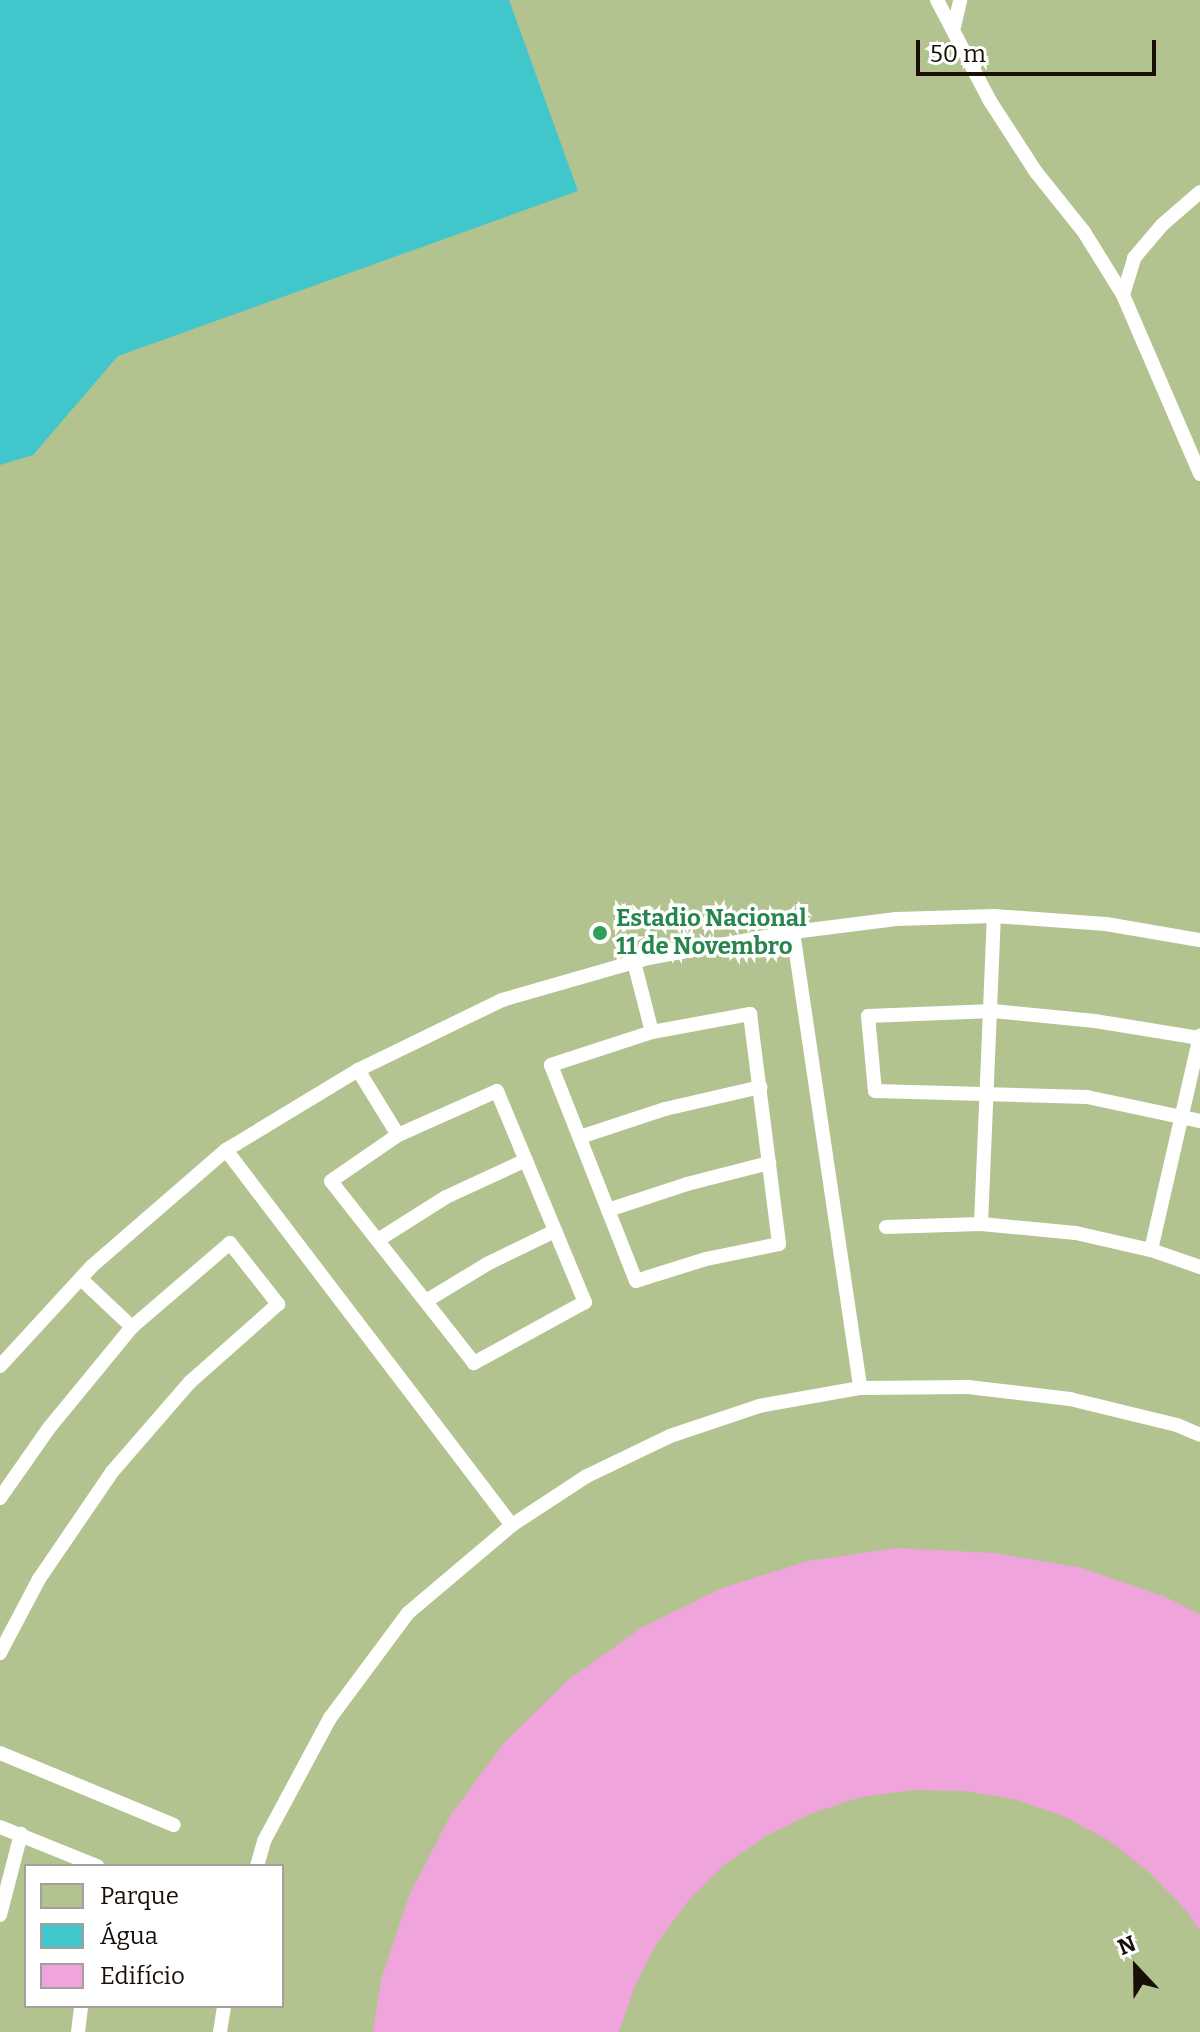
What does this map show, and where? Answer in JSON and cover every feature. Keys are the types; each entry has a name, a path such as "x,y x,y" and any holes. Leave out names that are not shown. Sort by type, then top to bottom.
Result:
{"lane":[{"path":"937,0 954,27 990,101 1036,172 1084,232 1123,295 1200,474"},
{"path":"954,27 960,0"},
{"path":"1123,295 1134,258 1162,225 1200,192"},
{"path":"981,1224 993,1011 994,916"},
{"path":"0,1366 81,1279 226,1150 358,1070 502,1000 634,962 793,932 896,919 994,916 1106,924 1200,940"},
{"path":"793,932 860,1388"},
{"path":"634,962 652,1032"},
{"path":"1151,1250 1182,1116 1200,1037 1095,1021 993,1011 868,1016 875,1091 989,1091 1087,1097 1182,1116 1200,1121"},
{"path":"750,1014 760,1087 779,1244 706,1259 636,1281 551,1065 652,1032 750,1014"},
{"path":"358,1070 398,1135"},
{"path":"580,1137 665,1109 760,1087"},
{"path":"497,1091 585,1302 474,1363 331,1181 398,1135 497,1091"},
{"path":"226,1150 512,1525"},
{"path":"378,1240 446,1197 526,1160"},
{"path":"608,1210 769,1163"},
{"path":"886,1227 981,1224 1076,1233 1151,1250 1200,1267"},
{"path":"426,1301 487,1264 555,1231"},
{"path":"0,1498 49,1428 132,1327 230,1243 278,1304 190,1382 112,1472 39,1579 0,1653"},
{"path":"81,1279 132,1327"},
{"path":"258,1864 264,1841 330,1718 408,1613 512,1525 587,1476 670,1436 759,1406 860,1388 968,1387 1070,1399 1177,1425 1200,1435"},
{"path":"0,1753 174,1825"},
{"path":"0,1827 92,1864"},
{"path":"0,1915 21,1834"},
{"path":"78,2032 81,2008"},
{"path":"220,2032 224,2008"}],"green space":[{"name":"Estadio Nacional 11 de Novembro","path":"0,0 1200,0 1200,2032 0,2032"}],"water":[{"path":"0,0 509,0 578,191 118,356 33,455 0,465"}],"building":[{"path":"897,1548 994,1553 1082,1568 1168,1598 1200,1615 1200,1931 1184,1908 1148,1871 1108,1840 1063,1816 1014,1799 964,1791 912,1790 861,1797 812,1813 766,1836 724,1865 688,1901 657,1943 634,1988 619,2032 373,2032 381,1980 409,1896 450,1816 504,1743 568,1680 641,1628 722,1588 808,1561"}],"place":[{"name":"Estadio Nacional 11 de Novembro","path":"600,933"}]}
